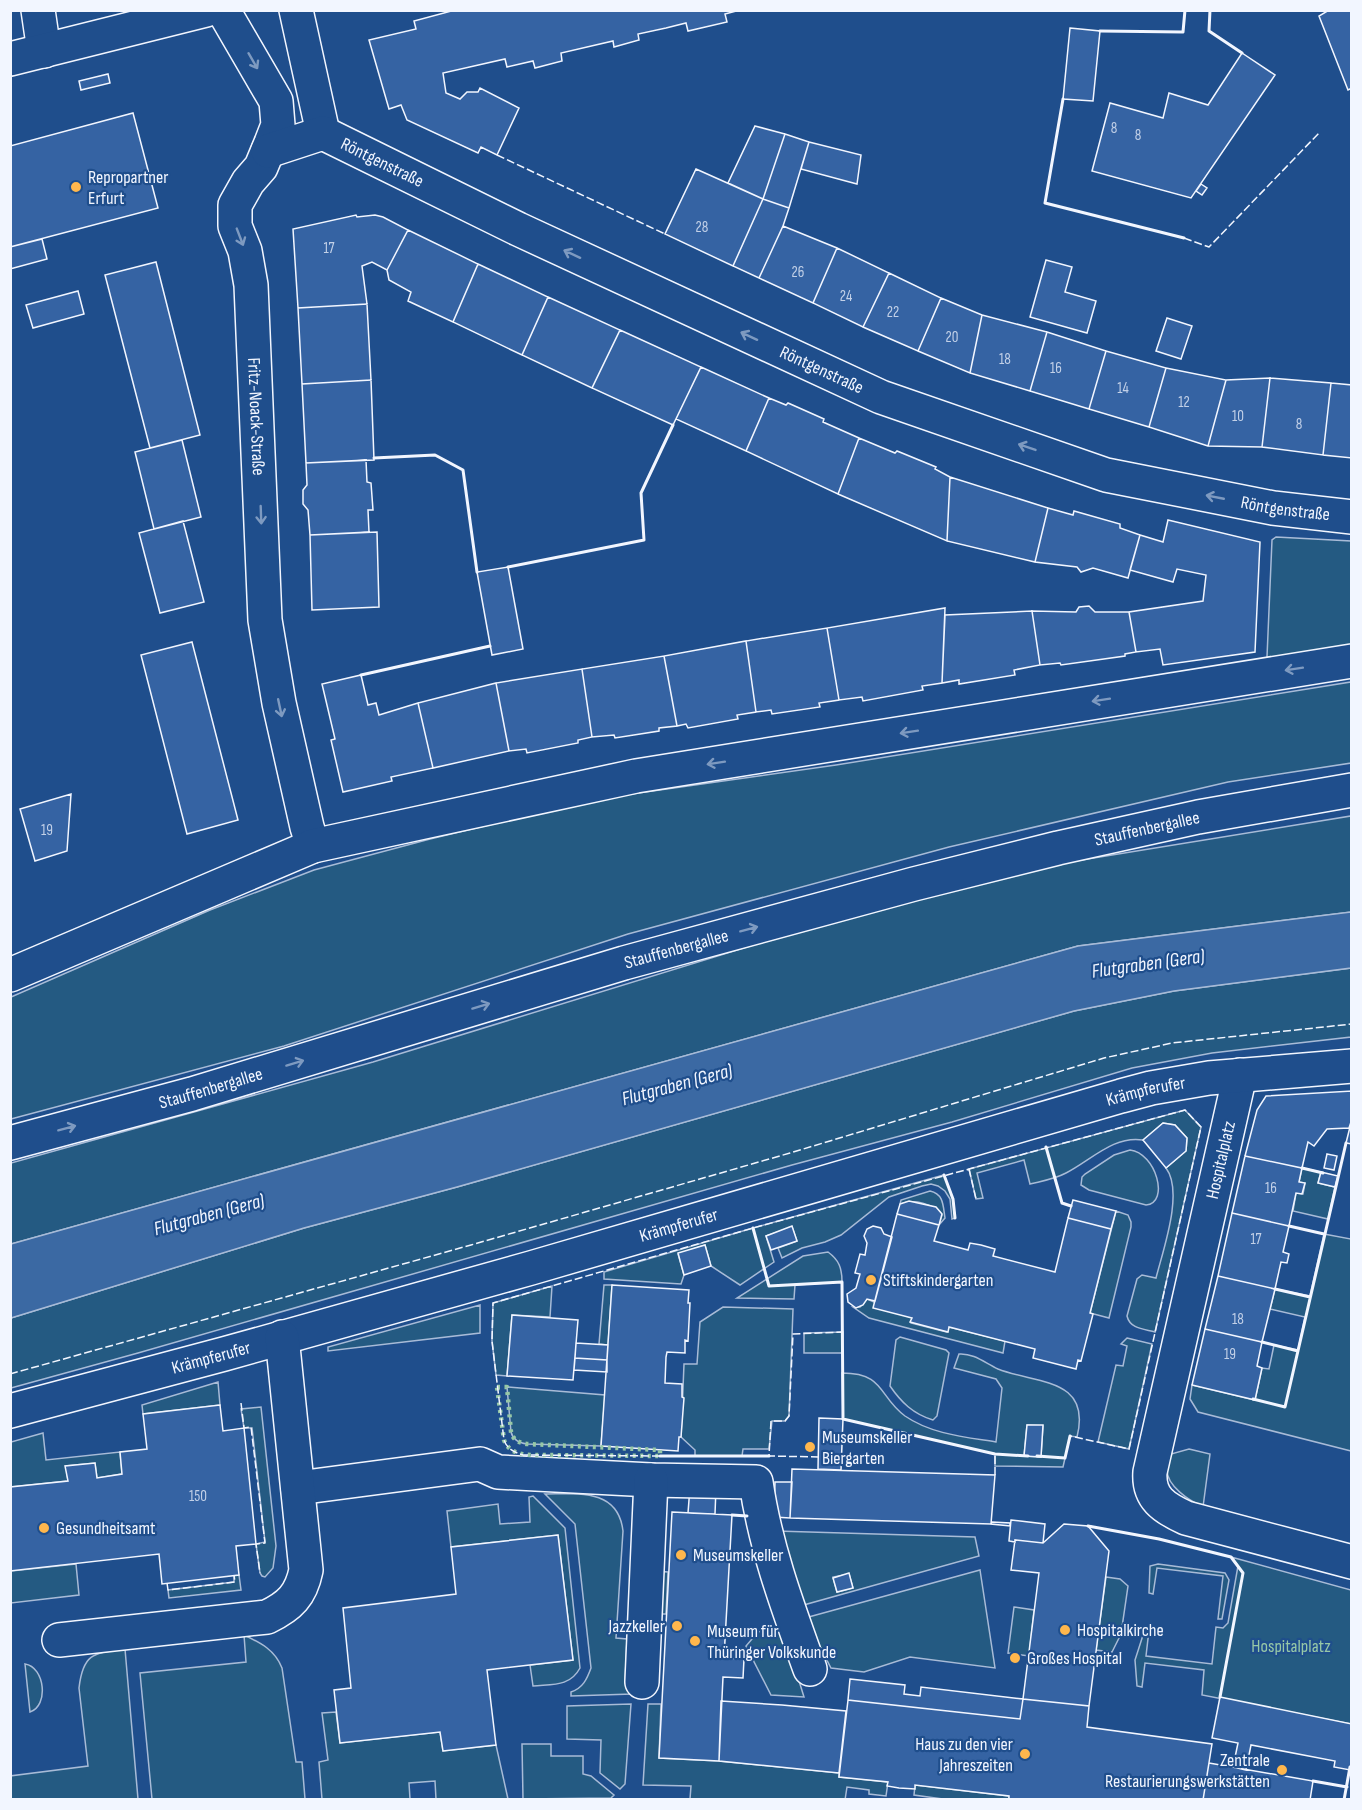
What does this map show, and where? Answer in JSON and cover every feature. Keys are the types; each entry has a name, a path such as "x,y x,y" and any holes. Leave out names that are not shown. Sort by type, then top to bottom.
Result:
{"street":[{"path":"39,10 44,51"},
{"path":"10,59 44,51 130,20 206,10"},
{"name":"Fritz-Noack-Straße","path":"223,10 276,101 278,125 261,167 248,182 235,205 235,226 245,251 251,285 265,620 279,703 313,846"},
{"name":"Röntgenstraße","path":"296,10 323,133"},
{"name":"Röntgenstraße","path":"268,151 323,133 518,229 881,397 1106,475 1273,508 1352,517"},
{"path":"10,975 313,846 636,776 1352,661"},
{"name":"Stauffenbergallee","path":"10,1143 192,1094 624,963 914,884 1058,848 1197,817 1352,790"},
{"name":"Krämpferufer","path":"10,1410 282,1337 759,1203 1067,1110 1151,1088 1240,1074 1352,1066"},
{"name":"Hospitalplatz","path":"1240,1074 1150,1472 1150,1481 1155,1495 1164,1506 1186,1518 1352,1563"},
{"path":"59,1640 267,1617 282,1610 298,1593 306,1570 282,1337"},
{"path":"298,1488 480,1464 498,1472 651,1480 756,1482 761,1517 790,1614 810,1669"},
{"path":"642,1682 651,1480"}],"green space":[{"path":"1276,537 1351,541 1351,645 1267,657 1272,540"},
{"path":"1351,682 1351,763 1228,782 949,847 628,934 284,1046 11,1119 11,997 210,910 314,870 430,839 603,798 836,765"},
{"path":"1351,816 1351,912 1078,946 11,1244 11,1163 373,1062 841,918 1069,862"},
{"path":"1351,968 1351,1037 1212,1053 1132,1068 952,1122 792,1165 11,1388 11,1318 304,1228 457,1187 1074,1011 1174,991"},
{"path":"1185,1110 1201,1127 1155,1332 1134,1326 1127,1316 1137,1279 1142,1275 1156,1278 1167,1237 1173,1206 1173,1191 1171,1178 1166,1168 1186,1151 1187,1138 1175,1125 1163,1123 1143,1140 1132,1139 1112,1145 1066,1173 1044,1181 1030,1184 1024,1160 977,1173 983,1198 976,1199 969,1169"},
{"path":"1130,1150 1139,1153 1153,1168 1158,1188 1153,1202 1146,1205 1089,1190 1081,1185 1085,1174 1114,1155"},
{"path":"1302,1168 1321,1172 1318,1183 1335,1187 1328,1219 1293,1211 1296,1193 1303,1194 1305,1183 1299,1182"},
{"path":"944,1175 953,1199 955,1218 952,1219 950,1199 945,1191 931,1184 922,1186 889,1197 841,1235 802,1248 782,1258 778,1248 797,1241 792,1227 766,1236 774,1262 740,1285 711,1266 705,1245 678,1254 684,1275 681,1284 604,1279 604,1272"},
{"path":"930,1191 938,1195 943,1205 945,1218 939,1225 942,1215 934,1208 917,1202 900,1204 901,1200"},
{"path":"1116,1211 1128,1215 1131,1227 1109,1318 1090,1313"},
{"path":"1324,1234 1351,1239 1351,1451 1198,1412 1190,1399 1192,1385 1255,1400 1262,1368 1269,1369 1274,1345 1298,1350 1305,1317 1270,1309 1275,1289 1310,1296"},
{"path":"828,1252 839,1265 842,1282 795,1285 794,1299 737,1298 803,1256"},
{"path":"604,1285 612,1285 608,1345 599,1344"},
{"path":"552,1286 550,1317 512,1315 507,1376 496,1375 492,1341 493,1303"},
{"path":"867,1299 912,1318 911,1323 947,1332 949,1327 1005,1341 1003,1353 869,1318 853,1307 860,1307"},
{"path":"480,1305 480,1333 328,1351 328,1347"},
{"path":"723,1307 793,1309 789,1416 785,1421 772,1421 769,1449 743,1449 742,1456 695,1456 695,1450 681,1437 684,1364 697,1364 700,1322"},
{"path":"843,1332 842,1353 804,1353 804,1333"},
{"path":"900,1337 946,1350 949,1353 937,1416 933,1420 908,1407 890,1386 896,1340"},
{"path":"1127,1338 1152,1344 1129,1449 1098,1442 1116,1365 1123,1366 1127,1346 1121,1344"},
{"path":"959,1354 970,1355 998,1369 1043,1381 1068,1393 1076,1403 1079,1417 1077,1437 1070,1436 1063,1467 995,1466 995,1454 843,1419 842,1373 856,1374 874,1381 896,1408 915,1422 949,1434 996,1442 1002,1388 996,1379 954,1368","holes":["1027,1425 1043,1426 1041,1457 1024,1456"]},
{"path":"218,1382 220,1405 143,1414 142,1405"},
{"path":"507,1387 605,1395 601,1446 527,1444 517,1441 511,1432"},
{"path":"261,1407 276,1546 273,1568 265,1577 260,1573 256,1544 265,1542 252,1428 244,1428 241,1409"},
{"path":"43,1433 46,1460 120,1452 122,1474 97,1478 95,1463 66,1466 68,1481 11,1487 11,1442"},
{"path":"1189,1449 1210,1454 1203,1507 1180,1492 1170,1481 1168,1475 1167,1467 1171,1454"},
{"path":"545,1494 594,1496 605,1500 620,1517 623,1531 616,1638 627,1639 625,1683 632,1687 632,1694 571,1696 571,1692 584,1683 591,1668 575,1524"},
{"path":"533,1496 565,1528 580,1668 566,1682 533,1686 530,1665 573,1660 558,1535 451,1547 447,1511 498,1504 500,1524 530,1522 529,1497"},
{"path":"776,1531 975,1537 979,1556 800,1606","holes":["849,1574 853,1588 837,1592 833,1577"]},
{"name":"Hospitalplatz","path":"1231,1557 1351,1590 1351,1724 1202,1695 1204,1670 1145,1663 1142,1687 1137,1686 1135,1660 1145,1629 1149,1630 1146,1656 1212,1664 1216,1627 1223,1628 1228,1623 1238,1566"},
{"path":"76,1564 79,1595 11,1603 11,1571"},
{"path":"1158,1564 1225,1573 1229,1580 1222,1619 1218,1619 1223,1576 1157,1568 1153,1594 1149,1593 1150,1566"},
{"path":"980,1570 995,1668 910,1657 864,1672 831,1668 805,1618"},
{"path":"654,1571 668,1572 666,1614 652,1614"},
{"path":"234,1575 239,1575 241,1590 169,1598 168,1590 234,1582"},
{"path":"1106,1577 1120,1579 1128,1586 1121,1634 1112,1652 1096,1650"},
{"path":"1014,1607 1034,1610 1029,1656 1008,1653"},
{"path":"782,1626 804,1697 771,1695 746,1646 758,1632"},
{"path":"244,1635 262,1644 276,1656 282,1668 296,1762 302,1762 305,1799 152,1799 140,1673 246,1662"},
{"path":"125,1649 138,1799 11,1799 10,1776 88,1766 79,1688 81,1676 87,1661 92,1657"},
{"path":"25,1664 37,1672 42,1687 40,1702 30,1712"},
{"path":"631,1704 625,1784 620,1789 600,1773 601,1740 567,1739 567,1706"},
{"path":"648,1704 661,1704 659,1758 719,1761 839,1773 839,1777 888,1782 886,1796 869,1794 869,1790 847,1787 845,1800 690,1799 691,1786 643,1785"},
{"path":"336,1712 340,1743 440,1732 443,1751 496,1745 508,1799 436,1799 435,1781 409,1783 410,1799 322,1799 319,1762 328,1760 322,1713"},
{"path":"522,1744 551,1744 551,1756 583,1756 583,1774 591,1776 614,1795 611,1798 523,1799"},
{"path":"915,1785 1009,1796 1009,1799 950,1800 914,1795"}],"water":[{"name":"Flutgraben (Gera)","path":"1351,912 1351,968 1174,991 1074,1011 457,1187 304,1228 11,1318 11,1244 1078,946"}],"building":[{"path":"455,10 740,10 725,14 727,22 688,31 686,23 638,34 639,40 614,47 613,41 561,53 562,61 535,68 533,61 507,67 505,59 443,73 446,93 460,99 467,92 478,92 480,88 519,108 497,155 481,147 478,153 407,120 401,105 389,109 369,40 416,29 414,21"},
{"path":"1329,10 1352,10 1352,88 1348,90 1319,16"},
{"path":"1070,28 1100,31 1093,101 1063,99"},
{"path":"1242,53 1275,75 1191,198 1092,171 1110,103 1163,118 1169,93 1208,105"},
{"path":"108,74 110,83 81,90 79,81"},
{"path":"133,113 158,208 10,247 10,146"},
{"path":"755,126 785,134 763,199 728,183"},
{"path":"785,134 809,142 789,208 763,199"},
{"path":"809,142 861,155 857,184 801,169"},
{"path":"696,169 763,199 733,266 665,234"},
{"path":"1201,184 1207,188 1202,195 1196,191"},
{"path":"763,199 789,208 759,278 733,266"},
{"path":"356,215 357,217 375,215 383,217 408,230 387,270 372,262 362,266 367,304 298,308 293,229"},
{"path":"783,226 837,248 813,303 759,278"},
{"path":"408,230 478,264 453,322 408,301 411,292 389,280 387,270"},
{"path":"42,239 47,259 10,269 10,247"},
{"path":"837,248 889,273 863,327 813,303"},
{"path":"1046,260 1072,267 1065,292 1096,301 1087,333 1030,317"},
{"path":"156,262 200,435 150,448 105,275"},
{"path":"478,264 548,297 522,355 453,322"},
{"path":"889,273 941,298 918,351 863,327"},
{"path":"78,291 84,314 33,328 26,305"},
{"path":"548,297 620,330 592,388 522,355"},
{"path":"941,298 982,315 970,373 918,351"},
{"path":"367,304 371,380 302,384 298,308"},
{"path":"982,315 1047,332 1030,391 970,373"},
{"path":"1167,318 1192,326 1181,359 1156,351"},
{"path":"620,330 701,367 673,425 592,388"},
{"path":"1047,332 1106,351 1089,409 1030,391"},
{"path":"1106,351 1166,368 1149,427 1089,409"},
{"path":"701,367 769,398 746,451 676,419"},
{"path":"1166,368 1226,380 1208,446 1149,427"},
{"path":"1270,378 1262,447 1208,446 1226,380"},
{"path":"1270,378 1331,383 1323,455 1262,447"},
{"path":"371,380 374,460 306,463 302,384"},
{"path":"1331,383 1352,385 1352,458 1323,455"},
{"path":"769,398 786,405 788,403 824,419 823,422 859,438 838,494 746,451"},
{"path":"859,438 936,467 935,469 950,477 947,541 838,494"},
{"path":"182,440 201,517 154,529 135,452"},
{"path":"366,460 367,482 371,483 373,510 368,510 369,532 310,535 308,510 303,504 303,490 307,485 306,463"},
{"path":"950,477 1048,508 1035,562 947,541"},
{"path":"1048,508 1073,515 1074,511 1120,524 1120,528 1140,535 1128,578 1093,568 1081,572 1077,567 1035,562"},
{"path":"1168,520 1260,542 1255,652 1163,665 1160,649 1136,652 1129,612 1203,601 1206,575 1177,569 1173,582 1130,570 1140,535 1163,542"},
{"path":"183,521 204,602 160,613 139,533"},
{"path":"377,532 379,607 312,610 310,535"},
{"path":"508,567 523,649 492,655 477,572"},
{"path":"1089,606 1095,612 1129,612 1136,652 1125,654 1125,656 1061,665 1060,663 1040,665 1032,611 1076,612 1079,607"},
{"path":"945,608 942,683 922,686 923,690 863,701 862,697 839,700 827,628"},
{"path":"1032,611 1040,665 1014,670 1015,675 959,684 959,680 942,683 945,615"},
{"path":"827,628 839,700 819,703 820,707 772,714 771,710 756,712 746,641"},
{"path":"746,641 756,712 737,715 738,719 688,728 686,724 677,726 664,656"},
{"path":"192,642 238,820 187,834 141,655"},
{"path":"664,656 677,726 615,738 614,735 592,737 582,669"},
{"path":"582,669 592,737 578,740 578,743 527,753 526,749 509,751 496,683"},
{"path":"361,675 368,705 376,703 379,715 418,703 433,768 391,777 392,781 343,792 331,740 335,739 322,684"},
{"path":"496,683 509,751 433,768 418,703"},
{"path":"71,794 67,851 35,861 20,809"},
{"path":"1352,1091 1352,1119 1349,1128 1327,1129 1314,1146 1308,1142 1302,1168 1245,1156 1257,1110 1266,1096"},
{"path":"1352,1119 1352,1144 1346,1143"},
{"path":"1163,1123 1175,1125 1187,1138 1186,1151 1166,1168 1143,1140"},
{"path":"1327,1154 1337,1156 1334,1170 1324,1168"},
{"path":"1245,1156 1302,1168 1299,1182 1305,1183 1302,1194 1296,1193 1289,1226 1232,1213"},
{"path":"1321,1172 1338,1176 1335,1187 1318,1183"},
{"path":"1073,1200 1116,1211 1111,1229 1068,1218"},
{"path":"909,1201 936,1207 942,1214 939,1225 897,1214 900,1204"},
{"path":"1232,1213 1289,1226 1283,1252 1289,1254 1287,1263 1281,1262 1275,1289 1218,1276"},
{"path":"897,1214 939,1225 934,1241 968,1250 970,1243 981,1245 995,1249 993,1256 1055,1272 1068,1218 1111,1229 1090,1313 1093,1314 1081,1361 1078,1360 1076,1369 1033,1358 1035,1349 949,1327 948,1332 910,1322 912,1318 873,1308"},
{"path":"792,1226 797,1241 771,1250 766,1236"},
{"path":"873,1226 881,1228 884,1234 892,1237 875,1301 867,1299 863,1305 856,1308 848,1302 847,1294 856,1288 860,1274 855,1273 860,1254 865,1255 867,1243 864,1236 867,1229"},
{"path":"705,1245 711,1266 684,1275 678,1253"},
{"path":"1218,1276 1275,1289 1262,1342 1205,1329"},
{"path":"612,1285 689,1290 688,1341 685,1340 685,1353 667,1352 666,1357 665,1383 682,1384 682,1397 684,1398 678,1451 601,1446"},
{"path":"512,1315 578,1320 573,1380 507,1376"},
{"path":"1205,1329 1262,1342 1257,1366 1262,1368 1255,1400 1192,1385"},
{"path":"576,1343 608,1345 607,1360 575,1358"},
{"path":"575,1358 607,1360 607,1372 574,1370"},
{"path":"220,1405 223,1431 244,1428 256,1544 236,1546 239,1575 162,1584 159,1554 10,1571 10,1487 68,1481 65,1466 95,1463 97,1478 122,1474 120,1452 147,1449 143,1414"},
{"path":"819,1418 843,1419 841,1470 818,1469"},
{"path":"1027,1425 1043,1425 1041,1457 1024,1456"},
{"path":"792,1469 995,1475 991,1524 790,1518"},
{"path":"775,1482 792,1482 790,1518 774,1517"},
{"path":"690,1487 716,1488 715,1514 688,1513"},
{"name":"Museum für Thüringer Volkskunde","path":"672,1512 732,1515 724,1658 744,1659 743,1678 723,1677 719,1761 659,1758"},
{"path":"1011,1520 1045,1524 1043,1543 1009,1541"},
{"path":"992,1522 1010,1523 1010,1526 991,1524"},
{"name":"Hospitalkirche","path":"1064,1524 1088,1526 1109,1551 1089,1706 1023,1699 1039,1573 1011,1570 1015,1540 1043,1543"},
{"path":"558,1535 573,1660 487,1670 496,1745 443,1751 440,1732 340,1743 334,1690 351,1688 343,1608 456,1594 451,1547"},
{"path":"849,1573 853,1588 837,1592 833,1578"},
{"path":"850,1679 905,1685 904,1694 920,1696 921,1687 1023,1699 1020,1719 848,1700"},
{"path":"1220,1697 1352,1724 1350,1770 1334,1767 1335,1761 1251,1745 1246,1770 1233,1767 1238,1743 1212,1738"},
{"name":"Haus zu den vier Jahreszeiten","path":"1023,1699 1089,1706 1087,1727 1212,1744 1203,1800 1009,1800 1009,1796 915,1785 915,1789 899,1788 887,1786 888,1782 839,1777 848,1700 1020,1719"},
{"path":"721,1701 846,1711 839,1773 719,1761"},
{"path":"1209,1763 1313,1781 1310,1800 1203,1800"}],"hedge":[{"path":"497,1387 507,1387 511,1432 519,1442 660,1450 660,1456 531,1455 515,1452 504,1440 497,1387"}],"fence":[{"path":"1184,238 1209,247 1319,133"},
{"path":"497,155 665,234"},
{"path":"10,1374 790,1153 1104,1058 1172,1043 1352,1024"},
{"path":"660,1456 523,1455 509,1448 504,1440 492,1341 493,1303 753,1228 1185,1110 1201,1127 1129,1449 1070,1436"},
{"path":"969,1169 976,1199"},
{"path":"819,1457 769,1456 771,1421 785,1421 789,1416 793,1334 843,1332"},
{"path":"241,1403 244,1428 251,1427 265,1543 256,1544 260,1573"},
{"path":"995,1454 995,1475"},
{"path":"167,1583 168,1590 235,1582 234,1575"}],"wall":[{"path":"1100,31 1183,32 1185,10"},
{"path":"1210,10 1209,31 1242,53"},
{"path":"1063,99 1045,203 1184,238"},
{"path":"508,567 644,540 641,493 673,425"},
{"path":"374,458 435,455 463,470 477,572"},
{"path":"361,675 490,646"},
{"path":"1253,1399 1285,1407 1346,1143"},
{"path":"1046,1147 1062,1203 1071,1206"},
{"path":"1302,1168 1323,1173"},
{"path":"944,1175 953,1199 955,1218"},
{"path":"1289,1226 1324,1234"},
{"path":"753,1228 769,1286 842,1282 843,1419 995,1454 1028,1456"},
{"path":"1275,1289 1310,1297"},
{"path":"1262,1342 1298,1351"},
{"path":"1037,1456 1065,1458 1070,1436"},
{"path":"660,1456 769,1456"},
{"path":"732,1515 747,1516"},
{"path":"1088,1526 1159,1539 1231,1557 1243,1573 1220,1697"},
{"path":"1344,1800 1350,1767"},
{"path":"1313,1781 1347,1787"}],"place":[{"name":"Repropartner Erfurt","path":"76,187"},
{"name":"Stiftskindergarten","path":"871,1280"},
{"name":"Museumskeller Biergarten","path":"810,1447"},
{"name":"Gesundheitsamt","path":"44,1528"},
{"name":"Museumskeller","path":"681,1555"},
{"name":"Jazzkeller","path":"677,1626"},
{"name":"Hospitalkirche","path":"1065,1630"},
{"name":"Museum für Thüringer Volkskunde","path":"695,1641"},
{"name":"Großes Hospital","path":"1015,1658"},
{"name":"Haus zu den vier Jahreszeiten","path":"1025,1754"},
{"name":"Zentrale Restaurierungswerkstätten","path":"1282,1770"}]}
